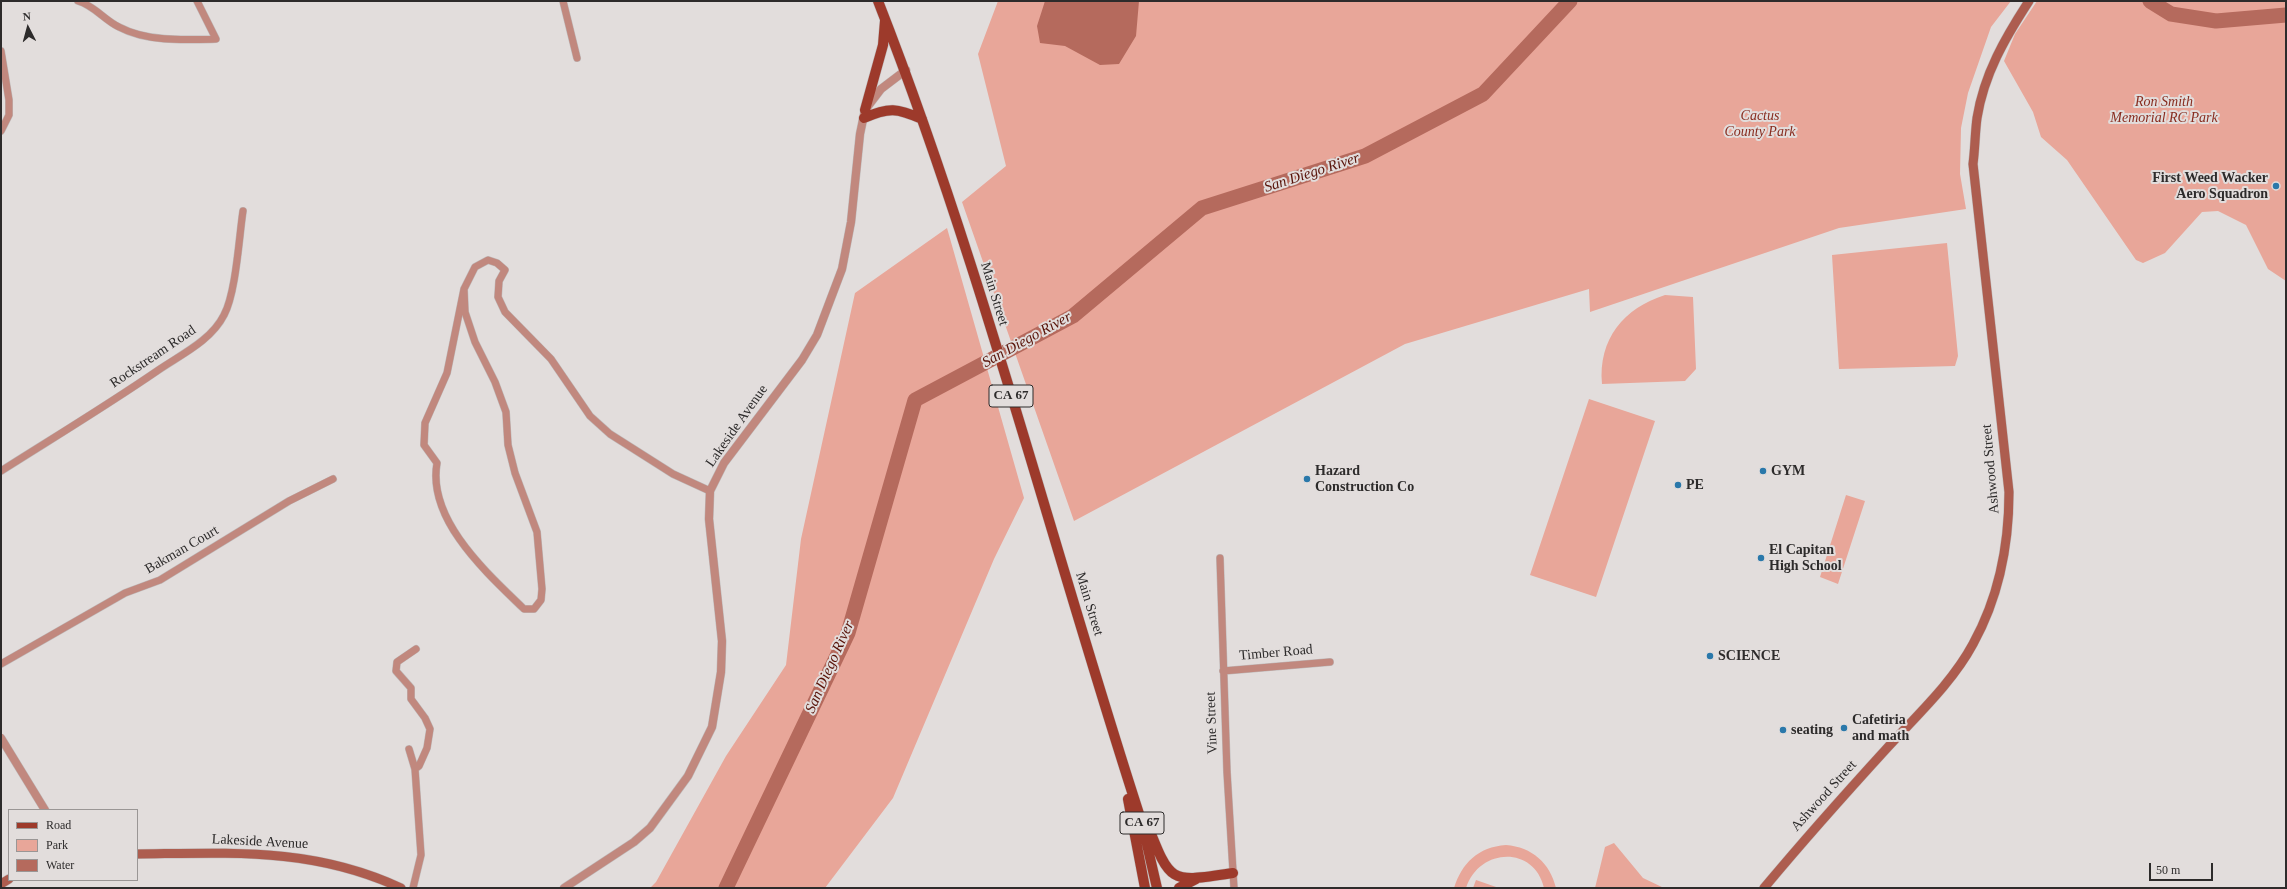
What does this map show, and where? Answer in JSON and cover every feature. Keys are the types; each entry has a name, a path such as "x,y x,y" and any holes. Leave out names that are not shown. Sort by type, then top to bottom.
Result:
{"main road":[{"name":"Main Street","path":"878,1 906,70 950,201 1142,823 1157,888"},
{"name":"Ashwood Street","path":"1764,888 1817,825 1943,687 1972,646 1984,622 2001,573 2009,525 2009,492 1973,164 1977,120 1986,83 2008,34 2029,1"},
{"path":"885,19 883,45 865,114 894,109 902,110 922,118"},
{"name":"Main Street","path":"1121,759 1144,888"},
{"path":"1121,759 1167,869 1172,874 1182,877 1198,878 1233,874"},
{"name":"Lakeside Avenue","path":"138,854 274,855 307,858 335,863 401,888"},
{"path":"1179,888 1198,878"}],"street":[{"path":"78,1 91,6 119,28 144,36 182,40 216,39 197,1"},
{"path":"562,1 577,58"},
{"path":"1,51 9,100 9,115 1,132"},
{"name":"Lakeside Avenue","path":"564,888 634,842 650,828 688,776 712,726 722,672 722,641 709,519 710,491 724,463 802,360 828,310 842,270 851,222 860,134 865,114 881,89 906,70"},
{"name":"Rockstream Road","path":"1,471 135,386 204,340 215,329 224,315 230,299 243,211"},
{"path":"464,289 466,312 475,342 495,382 506,412 508,445 515,473 537,532 542,589 541,600 534,609 524,609 456,537 446,517 437,489 435,473 437,463 424,445 425,423 447,373 464,289 475,267 488,260 497,263 505,270 498,281 498,297 505,312 551,359 590,416 610,434 673,474 710,491"},
{"name":"Bakman Court","path":"1,664 124,593 160,580 289,501 333,479"},
{"name":"Vine Street","path":"1220,558 1223,671 1234,888"},
{"path":"415,769 419,766 427,748 430,729 425,718 411,699 411,688 396,671 396,667 397,662 416,649"},
{"name":"Timber Road","path":"1223,671 1330,662"},
{"path":"1,738 44,809"},
{"path":"409,749 415,769 421,855 413,888"}],"green space":[{"name":"Cactus County Park","path":"998,1 2011,1 1991,27 1968,93 1961,128 1960,174 1966,209 1839,228 1590,312 1589,289 1405,344 1074,521 962,202 1006,166 978,54"},
{"name":"Ron Smith Memorial RC Park","path":"2037,1 2286,1 2286,281 2268,269 2246,225 2218,211 2202,212 2165,253 2143,263 2136,260 2067,160 2041,137 2033,112 2004,61 2015,34"},
{"path":"947,228 1024,498 994,559 893,798 825,888 650,888 656,882 726,756 786,665 801,539 855,293"},
{"path":"1947,243 1958,356 1955,366 1839,369 1832,255"},
{"path":"1665,295 1693,297 1696,369 1685,381 1602,384 1604,353 1609,339 1626,317 1637,308"},
{"path":"1589,399 1655,421 1596,597 1530,575"},
{"path":"1846,495 1865,501 1838,584 1820,577"},
{"path":"1614,843 1643,878 1664,888 1595,888 1605,847"},
{"path":"1506,845 1524,849 1538,858 1549,871 1556,888 1544,888 1538,874 1529,864 1518,859 1506,857 1494,859 1482,865 1473,875 1466,888 1454,888 1457,879 1472,858 1487,849"},
{"path":"1476,880 1499,888 1473,888"}],"water":[{"path":"1045,1 1139,1 1136,36 1119,64 1100,65 1065,46 1040,43 1037,26"}],"waterway":[{"name":"San Diego River","path":"726,888 848,633 915,400 1073,316 1202,208 1365,156 1483,94 1570,1"},
{"name":"San Diego River","path":"2150,1 2171,14 2216,21 2286,15"}],"place":[{"name":"First Weed Wacker Aero Squadron","path":"2276,186"},
{"name":"GYM","path":"1763,471"},
{"name":"Hazard Construction Co","path":"1307,479"},
{"name":"PE","path":"1678,485"},
{"name":"El Capitan High School","path":"1761,558"},
{"name":"SCIENCE","path":"1710,656"},
{"name":"Cafetiria and math","path":"1844,728"},
{"name":"seating","path":"1783,730"}]}
